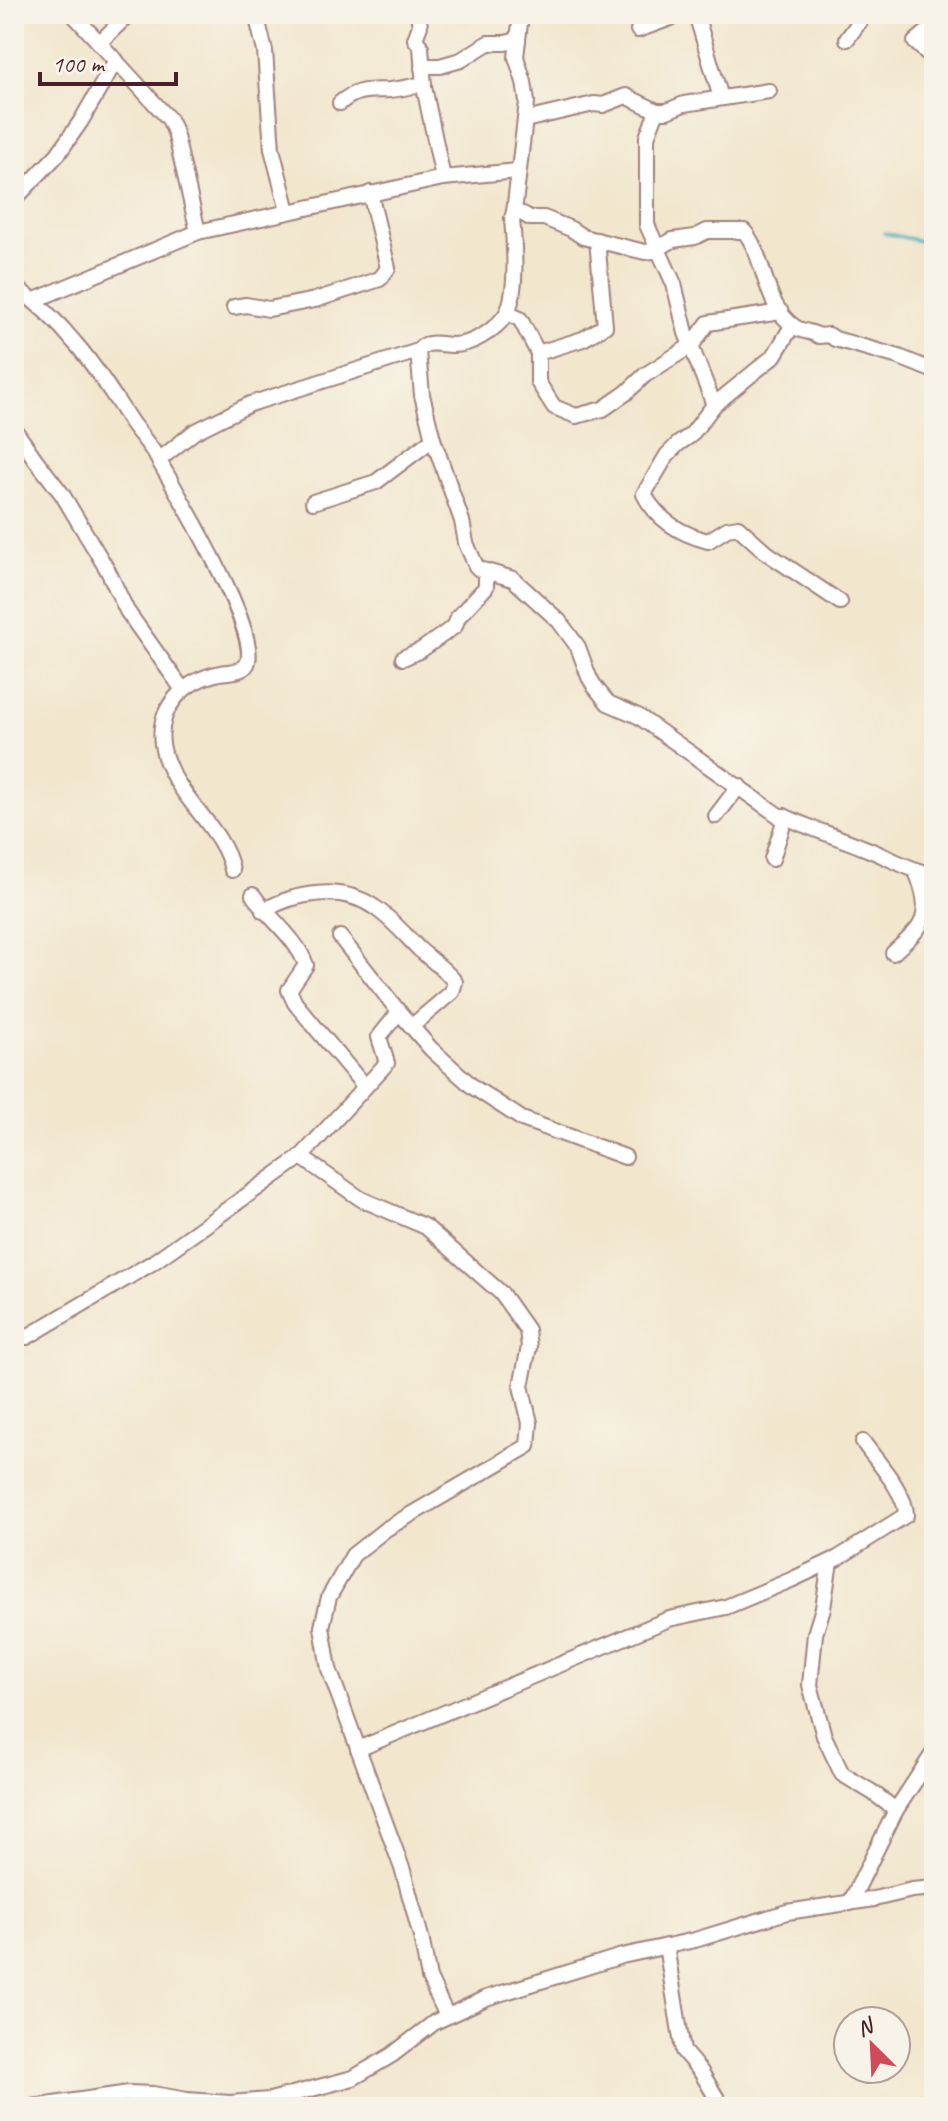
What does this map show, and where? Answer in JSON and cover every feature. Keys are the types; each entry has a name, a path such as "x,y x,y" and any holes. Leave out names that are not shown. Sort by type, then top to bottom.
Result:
{"street":[{"path":"73,14 169,119 175,132 179,184 198,232"},
{"path":"100,42 129,14"},
{"path":"256,14 265,51 272,149 288,211"},
{"path":"418,14 420,26 415,39 421,47 424,84 443,178"},
{"path":"159,460 194,432 250,404 418,351 424,344 465,344 474,341 507,313 512,297 514,264 512,218 527,94 516,57 519,14"},
{"path":"638,30 682,14"},
{"path":"696,14 721,98"},
{"path":"847,39 865,14"},
{"path":"934,26 915,42 934,59"},
{"path":"422,68 461,60 488,43 518,40"},
{"path":"14,200 58,154 116,60"},
{"path":"340,103 349,95 364,90 390,90 424,84"},
{"path":"525,120 594,104 603,105 626,96 657,111 667,111 684,104 769,91"},
{"path":"657,111 647,137 647,225 674,284 686,333 714,405"},
{"path":"35,300 198,232 443,178 518,171"},
{"path":"234,307 246,305 269,309 315,300 380,279 388,268 370,193"},
{"path":"514,212 530,218 544,218 583,237 640,251 653,251 673,240 695,237 707,231 744,231 751,239 764,280 792,326 899,357 934,371"},
{"path":"538,353 583,339 605,326 597,240"},
{"path":"14,286 35,300 37,306 48,313 75,342 115,395 159,460 200,532 239,617 249,651 247,664 241,670 194,681 173,698 162,722 162,746 175,779 217,835 232,870"},
{"path":"507,313 520,319 538,353 538,382 554,407 576,416 603,409 626,393 645,375 692,345 708,323 781,312"},
{"path":"792,326 774,356 714,405 691,435 667,455 644,494 658,516 693,537 708,541 727,529 738,527 767,553 840,602"},
{"path":"418,351 422,395 433,439 462,521 472,560 479,569 513,579 559,621 578,647 595,687 608,703 638,716 782,818 784,816 807,828 856,844 916,872 934,875"},
{"path":"14,429 62,494 103,562 127,611 183,690"},
{"path":"313,502 376,482 433,439"},
{"path":"403,658 421,650 455,626 458,617 486,587 486,571"},
{"path":"716,816 739,786"},
{"path":"772,859 783,825 782,818"},
{"path":"893,953 919,928 926,915 916,872"},
{"path":"263,911 283,900 323,893 353,896 374,907 426,956 447,971 455,982 452,992 412,1026"},
{"path":"253,895 302,955 306,965 289,990 295,1003 365,1087"},
{"path":"340,937 431,1049 473,1087 522,1119 625,1157"},
{"path":"14,1337 27,1337 152,1263 301,1157 387,1063 379,1037 399,1012"},
{"path":"301,1157 361,1199 426,1227 501,1293 527,1330 529,1347 521,1386 530,1423 528,1446 386,1529 353,1555 329,1597 322,1627 329,1669 403,1871 429,1978 447,2016"},
{"path":"358,1749 669,1619 726,1607 830,1562 906,1515 893,1483 863,1442"},
{"path":"830,1562 823,1608 815,1634 810,1685 824,1736 842,1774 896,1810"},
{"path":"850,1903 896,1810 934,1752"},
{"path":"33,2107 129,2093 230,2103 270,2100 353,2078 447,2016 486,1998 622,1956 695,1940 787,1912 934,1888"},
{"path":"666,1946 683,2051 701,2072 722,2107"}],"waterway":[{"path":"884,233 934,244"}]}
